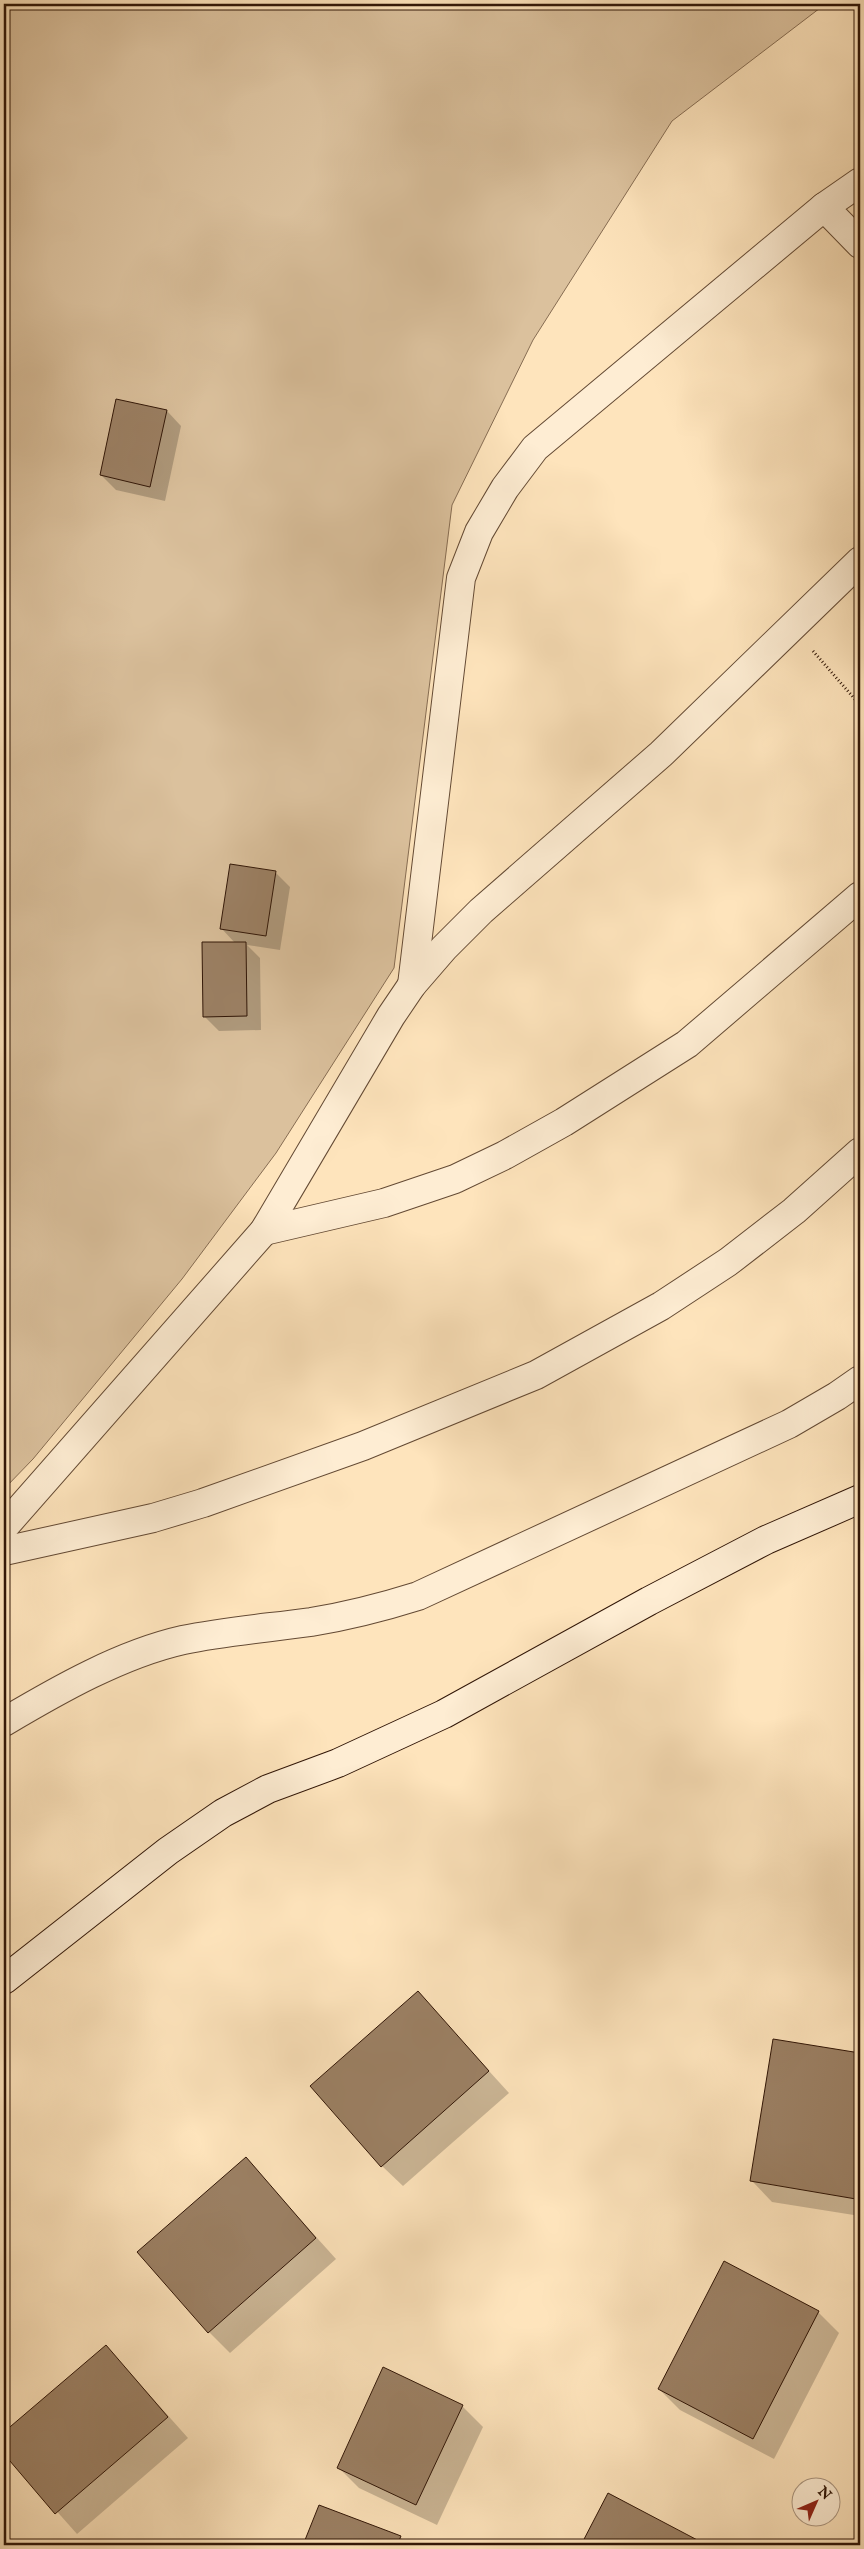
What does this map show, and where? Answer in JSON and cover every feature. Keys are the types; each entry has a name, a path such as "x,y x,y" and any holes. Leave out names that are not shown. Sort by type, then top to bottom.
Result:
{"street":[{"path":"412,986 461,578 479,532 505,488 535,448 824,207 860,182"},
{"path":"824,207 860,244"},
{"path":"4,1527 264,1231 382,1032 412,986 444,948 481,911 661,754 860,561"},
{"path":"264,1231 384,1203 455,1179 505,1155 564,1122 687,1044 860,896"},
{"path":"4,1550 152,1518 203,1503 363,1446 536,1375 661,1306 728,1262 794,1211 860,1152"},
{"path":"4,1722 50,1694 105,1668 181,1641 234,1630 320,1620 379,1609 418,1596 789,1424 860,1380"},
{"path":"4,1980 168,1851 223,1813 268,1789 338,1763 444,1714 666,1592 766,1540 860,1498"}],"path":[{"path":"791,628 860,705"}],"shaded area":[{"path":"4,4 829,4 824,5 672,121 533,340 452,505 394,968 276,1153 182,1279 33,1459 4,1489"}],"building":[{"path":"116,399 167,410 150,487 100,475"},
{"path":"230,864 276,871 266,936 220,929"},
{"path":"202,942 246,942 247,1016 203,1017"},
{"path":"418,1991 489,2071 381,2167 310,2086"},
{"path":"773,2039 860,2053 860,2170 856,2199 750,2181"},
{"path":"246,2157 316,2238 208,2333 137,2252"},
{"path":"724,2261 819,2311 753,2439 658,2389"},
{"path":"106,2345 168,2417 55,2514 4,2454 4,2432"},
{"path":"383,2367 463,2405 416,2505 337,2468"},
{"path":"608,2493 703,2543 702,2545 581,2545"},
{"path":"319,2505 401,2536 397,2545 303,2545"}]}
